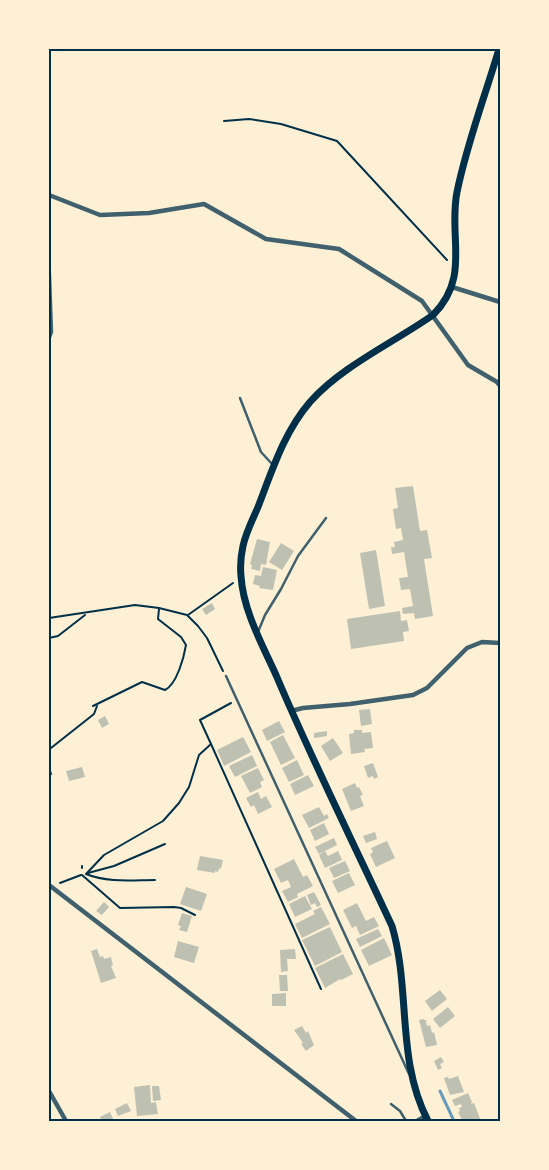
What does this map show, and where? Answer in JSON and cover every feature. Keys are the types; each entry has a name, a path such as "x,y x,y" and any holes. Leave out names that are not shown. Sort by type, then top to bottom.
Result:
{"main road":[{"path":"427,1119 411,1079 398,945 392,926 291,711 258,633 246,601 241,577 243,545 284,441 310,402 335,378 432,315 445,301 452,287 456,270 457,193 499,49"}],"street":[{"path":"49,195 100,215 149,213 204,204 266,239 339,249 422,301 468,365 500,386"},
{"path":"452,287 500,302"},
{"path":"291,711 413,695 427,688 467,648 482,642 500,643"},
{"path":"49,886 356,1121"},
{"path":"49,1091 66,1121"},
{"path":"418,1121 427,1119"}],"lane":[{"path":"49,249 52,332 49,340"},
{"path":"240,398 261,452 274,466"},
{"path":"258,633 265,615 298,556 326,518"},
{"path":"226,676 411,1079"},
{"path":"390,1104 400,1111 406,1121"}],"path":[{"path":"224,121 249,119 281,124 337,141 456,270"},
{"path":"187,616 241,577"},
{"path":"49,618 135,605 159,608 187,616 207,638 223,671"},
{"path":"93,706 142,682 165,690 170,687 181,664 186,645 181,637 158,620 159,608"},
{"path":"49,638 58,636 86,613"},
{"path":"237,699 200,720 321,989"},
{"path":"51,748 94,714 97,706"},
{"path":"86,874 104,855 164,821 179,803 189,786 199,755 211,744"},
{"path":"49,768 51,774 49,775"},
{"path":"49,886 114,866 165,844"},
{"path":"86,874 110,880 156,880"},
{"path":"82,875 120,908 174,907 196,915"}],"building":[{"path":"413,486 420,531 427,530 432,558 424,559 433,616 415,619 414,613 403,614 402,608 413,606 410,589 401,590 399,578 408,577 404,552 392,554 391,547 395,547 394,542 403,540 401,528 396,529 393,509 398,508 395,488"},
{"path":"257,539 270,542 266,565 261,564 260,571 251,569 252,565 250,564"},
{"path":"281,543 294,551 282,570 269,562"},
{"path":"376,550 385,606 369,609 360,553"},
{"path":"263,567 277,570 273,590 259,588 260,586 253,584 255,575 261,576"},
{"path":"212,603 215,609 206,615 202,609"},
{"path":"400,611 401,621 407,620 409,631 403,632 404,641 351,649 347,619"},
{"path":"370,709 372,724 361,726 359,710"},
{"path":"105,716 109,724 102,728 98,720"},
{"path":"279,721 285,732 267,741 262,730"},
{"path":"354,730 362,730 362,733 371,732 373,748 364,749 365,752 351,754 349,734 354,733"},
{"path":"327,731 327,736 314,738 314,733"},
{"path":"283,735 295,758 281,765 270,742"},
{"path":"243,737 251,752 224,766 217,750"},
{"path":"333,738 343,753 330,761 321,746"},
{"path":"252,755 257,766 235,777 229,766"},
{"path":"297,760 304,775 289,782 282,768"},
{"path":"373,763 378,777 374,779 373,776 368,778 364,766"},
{"path":"82,767 85,777 69,781 66,771"},
{"path":"258,768 264,780 260,782 262,787 250,793 241,776"},
{"path":"308,775 314,786 295,795 290,784"},
{"path":"355,783 363,795 360,796 364,806 351,811 342,789"},
{"path":"258,792 261,799 266,796 272,807 258,814 254,805 251,807 246,798"},
{"path":"319,807 324,816 327,814 329,818 309,828 302,815"},
{"path":"324,823 329,834 315,841 310,830"},
{"path":"375,832 377,839 366,843 363,836"},
{"path":"334,838 337,845 319,854 315,847"},
{"path":"387,841 395,858 376,867 370,854 373,852 371,848"},
{"path":"325,851 328,856 338,851 342,860 325,868 319,855"},
{"path":"200,856 223,860 221,869 219,868 218,872 215,871 215,873 197,870"},
{"path":"294,859 303,877 307,875 313,886 297,894 298,897 288,902 282,891 291,887 288,880 281,883 274,869"},
{"path":"345,861 350,871 334,878 329,868"},
{"path":"349,873 355,885 338,893 332,881"},
{"path":"186,887 207,894 201,911 180,904"},
{"path":"314,892 321,905 317,907 315,903 311,905 307,895"},
{"path":"305,896 312,909 295,917 289,904"},
{"path":"104,902 109,907 102,915 96,911"},
{"path":"357,903 366,921 374,917 379,926 360,935 356,926 352,928 343,910"},
{"path":"321,907 330,924 302,938 295,924 315,914 313,911"},
{"path":"182,913 192,916 187,932 179,930 181,926 178,925"},
{"path":"330,927 342,952 315,966 302,940"},
{"path":"378,929 382,936 360,947 356,939"},
{"path":"384,938 392,955 369,966 361,950"},
{"path":"178,941 199,947 194,963 174,957"},
{"path":"97,949 100,957 103,956 104,959 111,957 113,965 111,966 116,978 101,983 91,951"},
{"path":"295,949 296,959 287,959 288,971 281,972 280,950"},
{"path":"343,954 353,974 325,988 315,968"},
{"path":"279,975 287,975 288,991 280,991"},
{"path":"440,990 447,999 432,1011 425,1001"},
{"path":"286,993 286,1006 272,1006 272,994"},
{"path":"448,1007 455,1016 440,1028 433,1019"},
{"path":"424,1019 427,1026 430,1025 432,1033 434,1032 437,1045 426,1047 419,1020"},
{"path":"302,1026 306,1033 308,1031 314,1045 306,1051 294,1030"},
{"path":"441,1057 444,1062 440,1064 442,1068 438,1070 434,1061"},
{"path":"458,1076 464,1092 450,1095 444,1078 448,1077 449,1079"},
{"path":"150,1085 151,1103 156,1102 158,1114 137,1116 134,1087"},
{"path":"152,1086 159,1086 161,1100 153,1101"},
{"path":"468,1093 471,1104 474,1103 481,1121 460,1121 462,1120 458,1112 460,1111 459,1108 462,1107 461,1104 455,1106 452,1100"},
{"path":"127,1103 131,1111 118,1116 115,1109"},
{"path":"110,1112 114,1121 102,1121 100,1117"}],"waterway":[{"path":"440,1091 454,1121"}]}
